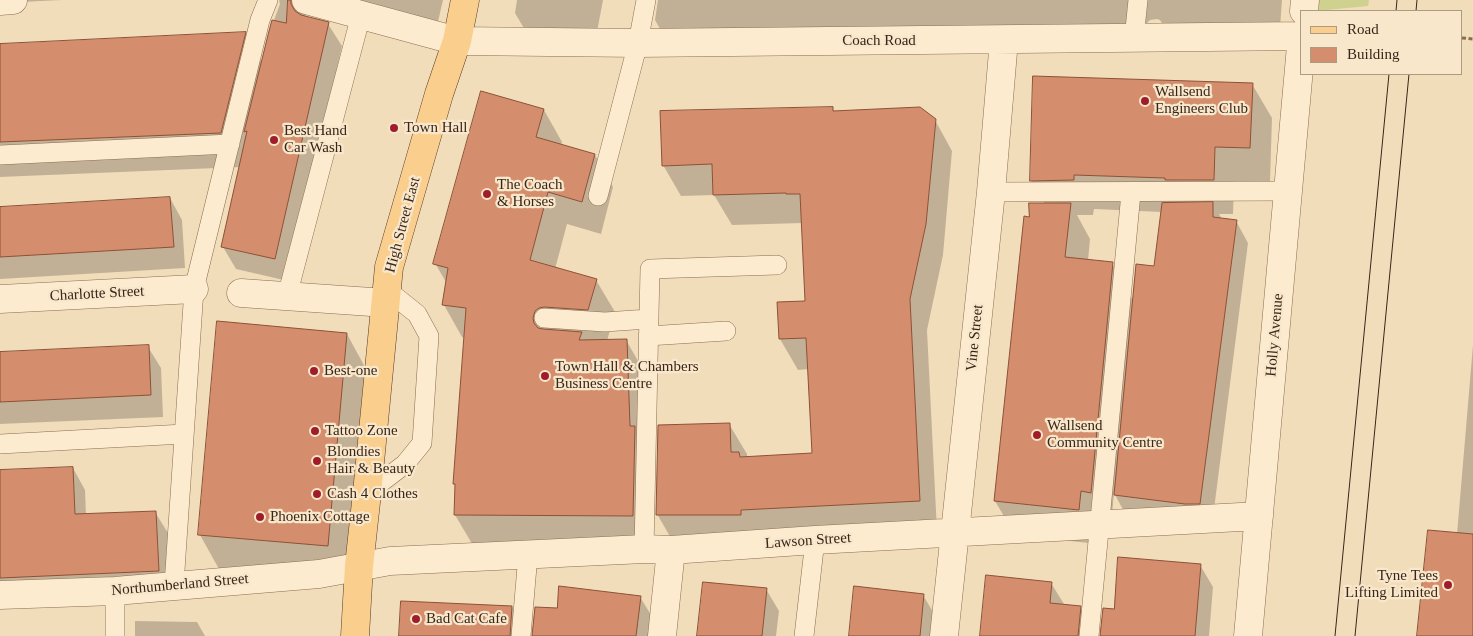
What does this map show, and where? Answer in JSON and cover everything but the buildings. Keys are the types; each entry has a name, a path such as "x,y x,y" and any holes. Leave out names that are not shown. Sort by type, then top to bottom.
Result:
{"main road":[{"name":"High Street East","path":"355,636 358,566 390,267 439,94 457,41 465,0"}],"street":[{"path":"0,1 13,0"},
{"name":"Coach Road","path":"306,0 457,41 638,43 1134,39 1300,35"},
{"name":"Vine Street","path":"944,636 991,192 1004,40"},
{"name":"Holly Avenue","path":"1248,636 1300,57"},
{"name":"Charlotte Street","path":"0,299 194,289"},
{"path":"241,293 287,296 387,296"},
{"name":"Lawson Street","path":"358,566 390,561 644,549 672,550 815,540 1259,516"},
{"path":"662,636 672,550"},
{"name":"Northumberland Street","path":"0,596 116,591 319,574 358,566"}],"lane":[{"path":"174,585 194,289 260,20 268,0"},
{"path":"598,196 638,43 646,0"},
{"path":"1134,39 1138,0"},
{"path":"287,296 361,15"},
{"path":"0,155 230,144"},
{"path":"991,192 1288,191"},
{"path":"1089,636 1131,193"},
{"path":"644,549 650,269 778,265"},
{"path":"367,493 405,464 422,443 429,336 417,314 387,296"},
{"path":"544,318 648,327 726,331"},
{"path":"0,444 184,434"},
{"path":"804,636 815,540"},
{"path":"520,636 528,554"},
{"path":"115,636 116,591"}],"green space":[{"path":"1317,0 1369,0 1368,6 1316,10"}],"tram line":[{"path":"1396,10 1397,0"},
{"path":"1416,10 1417,0"},
{"path":"1335,636 1389,75"},
{"path":"1355,636 1409,75"}],"place":[{"name":"Wallsend Engineers Club","path":"1145,101"},
{"name":"Town Hall","path":"394,128"},
{"name":"Best Hand Car Wash","path":"274,140"},
{"name":"The Coach & Horses","path":"487,194"},
{"name":"Best-one","path":"314,371"},
{"name":"Town Hall & Chambers Business Centre","path":"545,376"},
{"name":"Tattoo Zone","path":"315,431"},
{"name":"Wallsend Community Centre","path":"1037,435"},
{"name":"Blondies Hair & Beauty","path":"317,461"},
{"name":"Cash 4 Clothes","path":"317,494"},
{"name":"Phoenix Cottage","path":"260,517"},
{"name":"Tyne Tees Lifting Limited","path":"1448,585"},
{"name":"Bad Cat Cafe","path":"416,619"}]}
